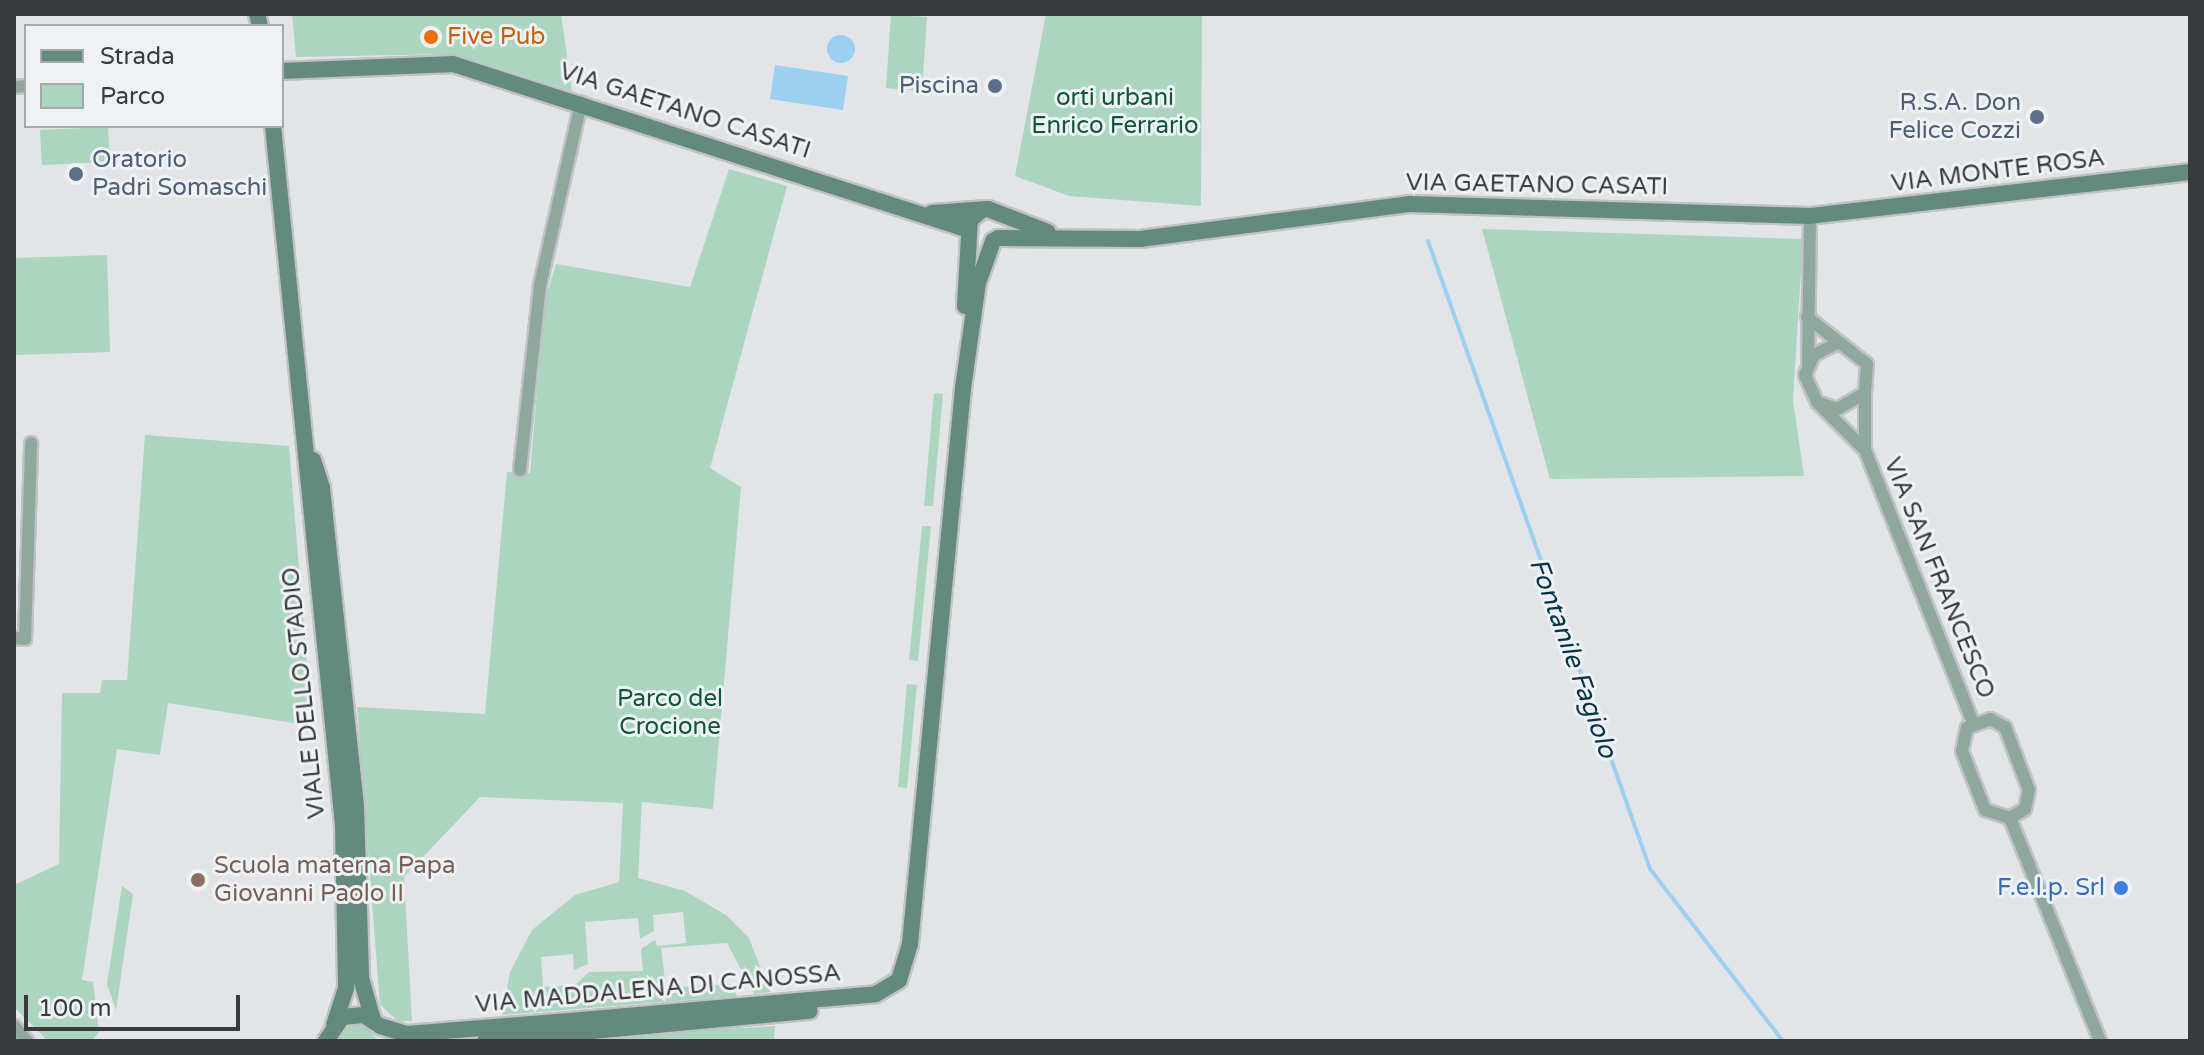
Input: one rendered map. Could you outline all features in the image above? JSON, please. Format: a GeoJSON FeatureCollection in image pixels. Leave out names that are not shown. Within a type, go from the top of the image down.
{"type":"FeatureCollection","features":[{"type":"Feature","properties":{"kind":"street","name":"VIA GAETANO CASATI"},"geometry":{"type":"LineString","coordinates":[[284,71],[453,64],[929,213],[970,232],[995,239],[1073,239],[1211,232],[1409,204],[1810,216]]}},
{"type":"Feature","properties":{"kind":"street"},"geometry":{"type":"LineString","coordinates":[[520,470],[538,299],[581,103]]}},
{"type":"Feature","properties":{"kind":"street","name":"VIALE DELLO STADIO"},"geometry":{"type":"LineString","coordinates":[[273,128],[310,451],[324,504],[356,807],[361,978],[379,1029]]}},
{"type":"Feature","properties":{"kind":"street","name":"VIA MONTE ROSA"},"geometry":{"type":"LineString","coordinates":[[1810,216],[2190,172]]}},
{"type":"Feature","properties":{"kind":"street","name":"VIA GAETANO CASATI"},"geometry":{"type":"LineString","coordinates":[[929,213],[990,212],[1073,239]]}},
{"type":"Feature","properties":{"kind":"street"},"geometry":{"type":"LineString","coordinates":[[970,232],[990,212]]}},
{"type":"Feature","properties":{"kind":"street"},"geometry":{"type":"LineString","coordinates":[[990,212],[995,239]]}},
{"type":"Feature","properties":{"kind":"street"},"geometry":{"type":"LineString","coordinates":[[1810,216],[1806,382],[1817,402],[1848,407],[1865,393]]}},
{"type":"Feature","properties":{"kind":"street","name":"VIA MADDALENA DI CANOSSA"},"geometry":{"type":"LineString","coordinates":[[963,388],[970,232]]}},
{"type":"Feature","properties":{"kind":"street","name":"VIA MADDALENA DI CANOSSA"},"geometry":{"type":"LineString","coordinates":[[379,1029],[407,1034],[490,1034],[514,1038],[596,1036],[825,1009],[895,997],[910,979],[910,944],[963,388],[978,283],[995,239]]}},
{"type":"Feature","properties":{"kind":"street","name":"VIA SAN FRANCESCO"},"geometry":{"type":"LineString","coordinates":[[1807,317],[1834,345],[1862,356],[1869,375],[1865,393],[1865,450],[1973,723]]}},
{"type":"Feature","properties":{"kind":"street"},"geometry":{"type":"LineString","coordinates":[[1808,364],[1834,345]]}},
{"type":"Feature","properties":{"kind":"street","name":"VIA SAN FRANCESCO"},"geometry":{"type":"LineString","coordinates":[[1817,402],[1865,450]]}},
{"type":"Feature","properties":{"kind":"street"},"geometry":{"type":"LineString","coordinates":[[14,638],[25,639],[31,443]]}},
{"type":"Feature","properties":{"kind":"street","name":"VIALE DELLO STADIO"},"geometry":{"type":"LineString","coordinates":[[310,451],[307,492],[347,908],[346,988],[326,1034]]}},
{"type":"Feature","properties":{"kind":"street","name":"VIA SAN FRANCESCO"},"geometry":{"type":"LineString","coordinates":[[1990,719],[2005,727],[2027,782],[2029,801],[2010,818],[1992,816],[1982,804],[1961,743],[1973,723],[1990,719]]}},
{"type":"Feature","properties":{"kind":"street"},"geometry":{"type":"LineString","coordinates":[[2010,818],[2100,1041]]}},
{"type":"Feature","properties":{"kind":"street","name":"VIA MADDALENA DI CANOSSA"},"geometry":{"type":"LineString","coordinates":[[490,1034],[555,1022],[889,991],[910,944]]}},
{"type":"Feature","properties":{"kind":"street"},"geometry":{"type":"LineString","coordinates":[[683,1024],[747,1005],[825,1009]]}},
{"type":"Feature","properties":{"kind":"street","name":"VIALE DELLO STADIO"},"geometry":{"type":"LineString","coordinates":[[326,1034],[353,1014],[379,1029]]}},
{"type":"Feature","properties":{"kind":"street"},"geometry":{"type":"LineString","coordinates":[[581,1020],[596,1036],[647,1014]]}},
{"type":"Feature","properties":{"kind":"street"},"geometry":{"type":"LineString","coordinates":[[514,1038],[555,1022]]}},
{"type":"Feature","properties":{"kind":"street"},"geometry":{"type":"LineString","coordinates":[[14,1026],[27,1041]]}},
{"type":"Feature","properties":{"kind":"green space"},"geometry":{"type":"Polygon","coordinates":[[[292,14],[561,14],[572,91],[455,54],[296,57],[292,14]]]}},
{"type":"Feature","properties":{"kind":"green space","name":"orti urbani Enrico Ferrario"},"geometry":{"type":"Polygon","coordinates":[[[1046,14],[1202,14],[1201,206],[1069,196],[1015,176],[1046,14]]]}},
{"type":"Feature","properties":{"kind":"green space"},"geometry":{"type":"Polygon","coordinates":[[[891,15],[927,17],[922,91],[886,88],[891,15]]]}},
{"type":"Feature","properties":{"kind":"green space"},"geometry":{"type":"Polygon","coordinates":[[[108,128],[110,162],[42,165],[40,130],[108,128]]]}},
{"type":"Feature","properties":{"kind":"green space","name":"Parco del Crocione"},"geometry":{"type":"Polygon","coordinates":[[[729,169],[787,186],[710,468],[741,487],[713,809],[642,802],[638,878],[685,891],[726,915],[749,938],[770,992],[754,994],[727,943],[661,948],[666,988],[732,984],[737,996],[502,1015],[510,972],[532,930],[575,895],[619,882],[623,803],[480,797],[404,877],[412,1021],[398,1021],[380,1005],[357,707],[485,714],[507,472],[530,473],[545,300],[556,264],[690,287],[729,169]],[[683,912],[653,915],[654,931],[640,939],[638,918],[585,922],[588,964],[574,970],[573,954],[541,957],[543,987],[575,985],[589,972],[643,971],[641,949],[655,940],[657,946],[686,943],[683,912]]]}},
{"type":"Feature","properties":{"kind":"green space"},"geometry":{"type":"Polygon","coordinates":[[[1482,229],[1803,239],[1793,400],[1804,476],[1550,479],[1482,229]]]}},
{"type":"Feature","properties":{"kind":"green space"},"geometry":{"type":"Polygon","coordinates":[[[107,255],[110,352],[14,355],[14,258],[107,255]]]}},
{"type":"Feature","properties":{"kind":"green space"},"geometry":{"type":"Polygon","coordinates":[[[934,393],[943,394],[933,506],[924,506],[934,393]]]}},
{"type":"Feature","properties":{"kind":"green space"},"geometry":{"type":"Polygon","coordinates":[[[145,435],[289,446],[312,726],[168,703],[160,755],[117,749],[82,980],[93,982],[99,1032],[92,1041],[48,1041],[14,1007],[14,885],[59,864],[62,693],[100,693],[102,680],[127,680],[145,435]]]}},
{"type":"Feature","properties":{"kind":"green space"},"geometry":{"type":"Polygon","coordinates":[[[922,526],[931,526],[918,661],[909,660],[922,526]]]}},
{"type":"Feature","properties":{"kind":"green space"},"geometry":{"type":"Polygon","coordinates":[[[907,684],[917,685],[907,788],[898,787],[907,684]]]}},
{"type":"Feature","properties":{"kind":"green space"},"geometry":{"type":"Polygon","coordinates":[[[122,886],[133,894],[116,1010],[107,984],[122,886]]]}},
{"type":"Feature","properties":{"kind":"green space"},"geometry":{"type":"Polygon","coordinates":[[[357,1018],[379,1041],[333,1041],[337,1028],[357,1018]]]}},
{"type":"Feature","properties":{"kind":"green space"},"geometry":{"type":"Polygon","coordinates":[[[775,1026],[774,1041],[617,1041],[621,1035],[775,1026]]]}},
{"type":"Feature","properties":{"kind":"water"},"geometry":{"type":"Polygon","coordinates":[[[841,35],[851,39],[855,49],[851,59],[841,63],[831,59],[827,49],[831,39],[841,35]]]}},
{"type":"Feature","properties":{"kind":"water"},"geometry":{"type":"Polygon","coordinates":[[[775,65],[848,76],[843,110],[770,99],[775,65]]]}},
{"type":"Feature","properties":{"kind":"waterway","name":"Fontanile Fagiolo"},"geometry":{"type":"LineString","coordinates":[[1428,241],[1650,869],[1783,1041]]}},
{"type":"Feature","properties":{"kind":"place","name":"Five Pub"},"geometry":{"type":"Point","coordinates":[431,37]}},
{"type":"Feature","properties":{"kind":"place","name":"Piscina"},"geometry":{"type":"Point","coordinates":[995,86]}},
{"type":"Feature","properties":{"kind":"place","name":"R.S.A. Don Felice Cozzi"},"geometry":{"type":"Point","coordinates":[2037,117]}},
{"type":"Feature","properties":{"kind":"place","name":"Oratorio Padri Somaschi"},"geometry":{"type":"Point","coordinates":[76,174]}},
{"type":"Feature","properties":{"kind":"place","name":"Scuola materna Papa Giovanni Paolo II"},"geometry":{"type":"Point","coordinates":[198,880]}},
{"type":"Feature","properties":{"kind":"place","name":"F.e.l.p. Srl"},"geometry":{"type":"Point","coordinates":[2121,888]}}]}
